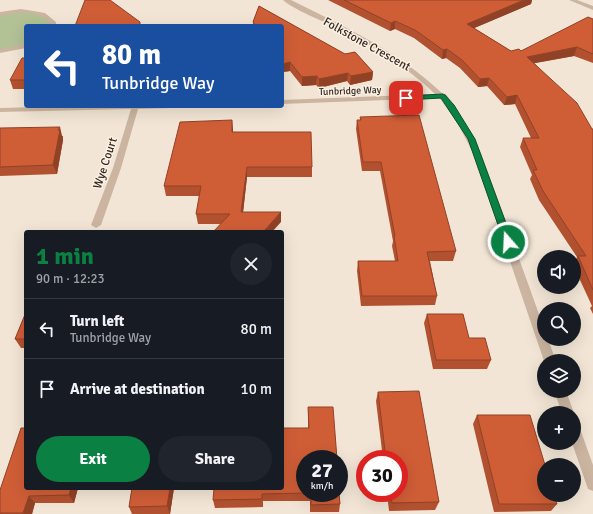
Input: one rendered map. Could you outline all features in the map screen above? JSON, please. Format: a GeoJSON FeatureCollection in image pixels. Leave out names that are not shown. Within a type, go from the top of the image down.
{"type":"FeatureCollection","features":[{"type":"Feature","properties":{"kind":"street","name":"Folkstone Crescent"},"geometry":{"type":"LineString","coordinates":[[286,0],[400,60],[415,70],[443,96],[472,139],[548,354]]}},
{"type":"Feature","properties":{"kind":"street"},"geometry":{"type":"LineString","coordinates":[[572,0],[593,8]]}},
{"type":"Feature","properties":{"kind":"street"},"geometry":{"type":"LineString","coordinates":[[0,14],[18,11],[42,14],[50,18],[54,24]]}},
{"type":"Feature","properties":{"kind":"street"},"geometry":{"type":"LineString","coordinates":[[0,51],[24,46]]}},
{"type":"Feature","properties":{"kind":"street","name":"Tunbridge Way"},"geometry":{"type":"LineString","coordinates":[[284,102],[443,96]]}},
{"type":"Feature","properties":{"kind":"street"},"geometry":{"type":"LineString","coordinates":[[0,110],[90,108]]}},
{"type":"Feature","properties":{"kind":"street","name":"Wye Court"},"geometry":{"type":"LineString","coordinates":[[96,225],[117,168],[135,108]]}},
{"type":"Feature","properties":{"kind":"street"},"geometry":{"type":"LineString","coordinates":[[581,450],[593,484]]}},
{"type":"Feature","properties":{"kind":"green space"},"geometry":{"type":"Polygon","coordinates":[[[31,12],[50,18],[52,24],[24,24],[24,46],[0,51],[0,14],[31,12]]]}},
{"type":"Feature","properties":{"kind":"building"},"geometry":{"type":"Polygon","coordinates":[[[85,0],[110,0],[140,22],[140,24],[76,24],[85,0]]]}},
{"type":"Feature","properties":{"kind":"building"},"geometry":{"type":"Polygon","coordinates":[[[344,0],[524,0],[467,24],[511,51],[519,49],[521,51],[588,17],[593,19],[593,54],[577,47],[527,57],[577,103],[593,129],[593,290],[581,263],[581,256],[586,256],[543,191],[533,170],[537,170],[523,138],[539,138],[517,95],[507,97],[489,78],[480,79],[462,60],[447,49],[443,50],[415,30],[395,21],[391,23],[344,0]]]}},
{"type":"Feature","properties":{"kind":"building"},"geometry":{"type":"Polygon","coordinates":[[[259,6],[345,54],[355,52],[373,72],[351,76],[348,73],[319,79],[317,76],[302,77],[290,62],[284,64],[284,24],[254,24],[253,22],[259,6]]]}},
{"type":"Feature","properties":{"kind":"building"},"geometry":{"type":"Polygon","coordinates":[[[22,58],[24,58],[24,80],[10,80],[22,58]]]}},
{"type":"Feature","properties":{"kind":"building"},"geometry":{"type":"Polygon","coordinates":[[[419,115],[456,251],[427,252],[437,296],[362,296],[358,261],[398,261],[395,236],[381,162],[363,162],[357,120],[361,120],[360,117],[419,115]]]}},
{"type":"Feature","properties":{"kind":"building"},"geometry":{"type":"Polygon","coordinates":[[[232,120],[232,132],[311,132],[312,167],[247,167],[241,212],[281,212],[265,230],[215,230],[230,214],[196,214],[201,186],[164,186],[180,122],[232,120]]]}},
{"type":"Feature","properties":{"kind":"building"},"geometry":{"type":"Polygon","coordinates":[[[60,127],[58,130],[60,130],[53,165],[0,167],[0,128],[60,127]]]}},
{"type":"Feature","properties":{"kind":"building"},"geometry":{"type":"Polygon","coordinates":[[[427,314],[463,314],[469,338],[485,338],[491,360],[436,360],[427,314]]]}},
{"type":"Feature","properties":{"kind":"building"},"geometry":{"type":"Polygon","coordinates":[[[24,317],[24,339],[15,339],[24,317]]]}},
{"type":"Feature","properties":{"kind":"building"},"geometry":{"type":"Polygon","coordinates":[[[419,391],[439,502],[392,503],[408,502],[408,450],[385,450],[378,392],[419,391]]]}},
{"type":"Feature","properties":{"kind":"building"},"geometry":{"type":"Polygon","coordinates":[[[308,407],[333,407],[336,450],[296,450],[296,493],[262,494],[262,499],[213,500],[214,490],[284,490],[284,428],[309,428],[308,407]]]}},
{"type":"Feature","properties":{"kind":"building"},"geometry":{"type":"Polygon","coordinates":[[[477,415],[530,415],[537,438],[537,450],[540,450],[543,458],[537,458],[537,502],[556,502],[557,504],[499,504],[477,415]]]}},
{"type":"Feature","properties":{"kind":"building"},"geometry":{"type":"Polygon","coordinates":[[[21,428],[24,428],[24,490],[70,490],[69,495],[29,496],[23,513],[0,513],[0,490],[21,428]]]}},
{"type":"Feature","properties":{"kind":"building"},"geometry":{"type":"Polygon","coordinates":[[[132,490],[170,490],[167,506],[129,507],[132,490]]]}},
{"type":"Feature","properties":{"kind":"building"},"geometry":{"type":"Polygon","coordinates":[[[311,502],[340,502],[340,504],[311,505],[311,502]]]}},
{"type":"Feature","properties":{"kind":"route"},"geometry":{"type":"LineString","coordinates":[[406,98],[443,96],[451,107],[472,139],[508,242]]}}]}
